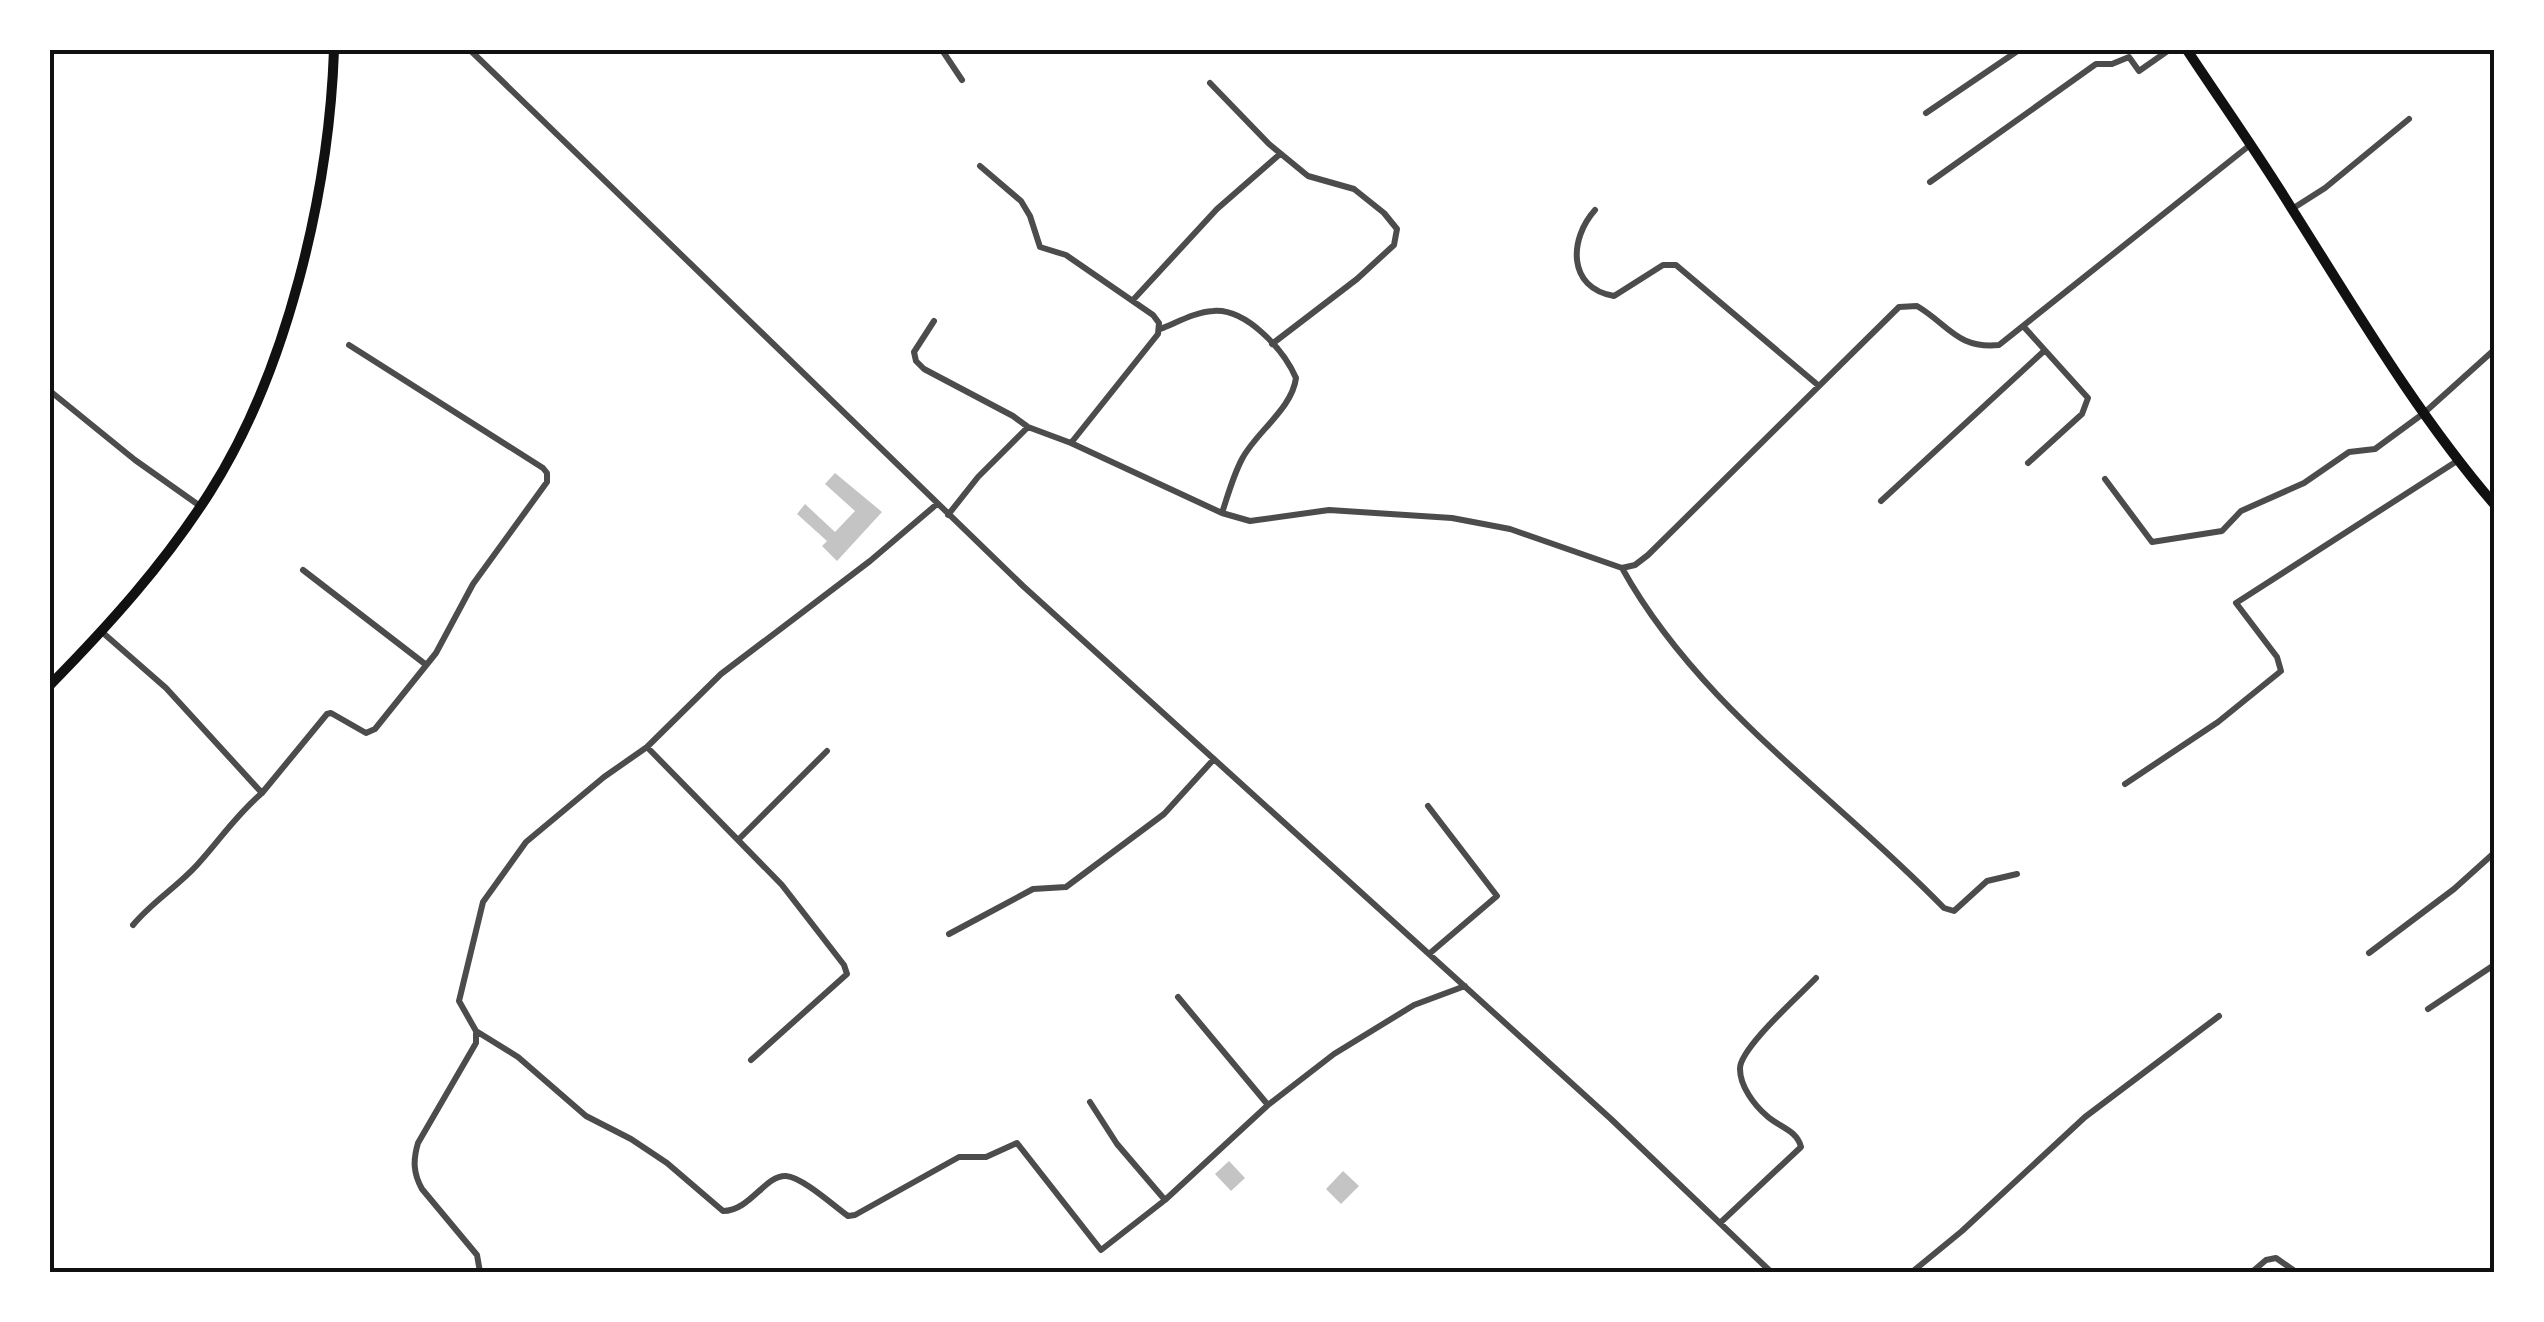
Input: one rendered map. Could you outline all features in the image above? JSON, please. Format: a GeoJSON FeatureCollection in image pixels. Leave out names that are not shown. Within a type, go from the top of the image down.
{"type":"FeatureCollection","features":[{"type":"Feature","properties":{"kind":"main road"},"geometry":{"type":"LineString","coordinates":[[50,685],[102,632],[176,542],[242,436],[268,374],[304,263],[327,150],[334,50]]}},
{"type":"Feature","properties":{"kind":"main road"},"geometry":{"type":"LineString","coordinates":[[2187,50],[2292,209],[2346,300],[2458,461],[2494,504]]}},
{"type":"Feature","properties":{"kind":"street"},"geometry":{"type":"LineString","coordinates":[[470,50],[948,515],[1465,986],[1771,1272]]}},
{"type":"Feature","properties":{"kind":"street"},"geometry":{"type":"LineString","coordinates":[[942,50],[962,80]]}},
{"type":"Feature","properties":{"kind":"street"},"geometry":{"type":"LineString","coordinates":[[1926,113],[2019,50]]}},
{"type":"Feature","properties":{"kind":"street"},"geometry":{"type":"LineString","coordinates":[[1930,182],[2096,64],[2112,64],[2129,57],[2139,71],[2169,50]]}},
{"type":"Feature","properties":{"kind":"street"},"geometry":{"type":"LineString","coordinates":[[1210,83],[1280,154],[1308,176],[1354,189],[1392,222],[1397,238],[1358,278],[1272,344]]}},
{"type":"Feature","properties":{"kind":"street"},"geometry":{"type":"LineString","coordinates":[[2292,209],[2325,188],[2408,118]]}},
{"type":"Feature","properties":{"kind":"street"},"geometry":{"type":"LineString","coordinates":[[934,322],[914,352],[916,361],[1028,427],[1222,513],[1250,521],[1329,510],[1452,518],[1510,529],[1622,568],[1635,565],[1648,555],[1888,314],[1908,304],[1934,316],[1956,336],[1979,347],[1999,345],[2250,145]]}},
{"type":"Feature","properties":{"kind":"street"},"geometry":{"type":"LineString","coordinates":[[1132,300],[1217,209],[1280,154]]}},
{"type":"Feature","properties":{"kind":"street"},"geometry":{"type":"LineString","coordinates":[[980,166],[1022,201],[1040,247],[1066,256],[1132,300],[1153,315],[1160,329]]}},
{"type":"Feature","properties":{"kind":"street"},"geometry":{"type":"LineString","coordinates":[[1595,210],[1581,226],[1575,260],[1584,278],[1602,293],[1614,296],[1664,264],[1676,265],[1820,386]]}},
{"type":"Feature","properties":{"kind":"street"},"geometry":{"type":"LineString","coordinates":[[1070,443],[1160,329],[1217,310],[1244,319],[1292,368],[1296,385],[1242,458],[1222,513]]}},
{"type":"Feature","properties":{"kind":"street"},"geometry":{"type":"LineString","coordinates":[[2024,328],[2088,398],[2082,414],[2028,462]]}},
{"type":"Feature","properties":{"kind":"street"},"geometry":{"type":"LineString","coordinates":[[133,925],[152,903],[196,866],[327,714],[370,733],[453,625],[474,584],[541,492],[548,473],[349,344]]}},
{"type":"Feature","properties":{"kind":"street"},"geometry":{"type":"LineString","coordinates":[[2104,479],[2152,542],[2222,531],[2241,511],[2304,484],[2349,452],[2375,449],[2494,350]]}},
{"type":"Feature","properties":{"kind":"street"},"geometry":{"type":"LineString","coordinates":[[1881,501],[2044,351]]}},
{"type":"Feature","properties":{"kind":"street"},"geometry":{"type":"LineString","coordinates":[[50,391],[200,507]]}},
{"type":"Feature","properties":{"kind":"street"},"geometry":{"type":"LineString","coordinates":[[948,515],[978,477],[1028,427]]}},
{"type":"Feature","properties":{"kind":"street"},"geometry":{"type":"LineString","coordinates":[[2125,784],[2218,722],[2281,671],[2277,657],[2236,602],[2458,461]]}},
{"type":"Feature","properties":{"kind":"street"},"geometry":{"type":"LineString","coordinates":[[937,504],[870,562],[721,674],[647,747],[526,842],[483,902],[460,991],[464,1012],[476,1031],[518,1057],[586,1116],[667,1163],[723,1211],[741,1208],[778,1177],[786,1176],[797,1179],[848,1216],[856,1215],[959,1157],[986,1156],[1017,1143],[1101,1250],[1165,1200],[1268,1105],[1334,1054],[1385,1020],[1465,986]]}},
{"type":"Feature","properties":{"kind":"street"},"geometry":{"type":"LineString","coordinates":[[1622,568],[1641,603],[1695,670],[1764,743],[1846,813],[1944,908],[1954,911],[1987,881],[2018,874]]}},
{"type":"Feature","properties":{"kind":"street"},"geometry":{"type":"LineString","coordinates":[[303,570],[425,664]]}},
{"type":"Feature","properties":{"kind":"street"},"geometry":{"type":"LineString","coordinates":[[102,632],[166,688],[262,794]]}},
{"type":"Feature","properties":{"kind":"street"},"geometry":{"type":"LineString","coordinates":[[647,747],[804,909],[844,965],[846,974],[751,1060]]}},
{"type":"Feature","properties":{"kind":"street"},"geometry":{"type":"LineString","coordinates":[[738,840],[827,751]]}},
{"type":"Feature","properties":{"kind":"street"},"geometry":{"type":"LineString","coordinates":[[949,934],[1033,889],[1066,887],[1164,814],[1214,760]]}},
{"type":"Feature","properties":{"kind":"street"},"geometry":{"type":"LineString","coordinates":[[1428,806],[1496,896],[1430,954]]}},
{"type":"Feature","properties":{"kind":"street"},"geometry":{"type":"LineString","coordinates":[[2369,952],[2494,854]]}},
{"type":"Feature","properties":{"kind":"street"},"geometry":{"type":"LineString","coordinates":[[2428,1008],[2494,965]]}},
{"type":"Feature","properties":{"kind":"street"},"geometry":{"type":"LineString","coordinates":[[1720,1223],[1800,1147],[1794,1134],[1754,1102],[1740,1069],[1742,1058],[1752,1046],[1816,978]]}},
{"type":"Feature","properties":{"kind":"street"},"geometry":{"type":"LineString","coordinates":[[1178,998],[1268,1105]]}},
{"type":"Feature","properties":{"kind":"street"},"geometry":{"type":"LineString","coordinates":[[1912,1272],[2085,1117],[2219,1016]]}},
{"type":"Feature","properties":{"kind":"street"},"geometry":{"type":"LineString","coordinates":[[476,1031],[476,1043],[426,1128],[414,1157],[416,1180],[476,1255],[480,1272]]}},
{"type":"Feature","properties":{"kind":"street"},"geometry":{"type":"LineString","coordinates":[[1090,1102],[1118,1144],[1165,1200]]}},
{"type":"Feature","properties":{"kind":"street"},"geometry":{"type":"LineString","coordinates":[[2252,1272],[2266,1260],[2276,1258],[2296,1272]]}},
{"type":"Feature","properties":{"kind":"building"},"geometry":{"type":"Polygon","coordinates":[[[835,473],[882,512],[837,561],[822,546],[827,541],[797,514],[805,504],[835,532],[855,511],[825,484],[835,473]]]}},
{"type":"Feature","properties":{"kind":"building"},"geometry":{"type":"Polygon","coordinates":[[[1229,1161],[1245,1178],[1231,1191],[1215,1174],[1229,1161]]]}},
{"type":"Feature","properties":{"kind":"building"},"geometry":{"type":"Polygon","coordinates":[[[1343,1171],[1359,1186],[1341,1204],[1326,1189],[1343,1171]]]}}]}
